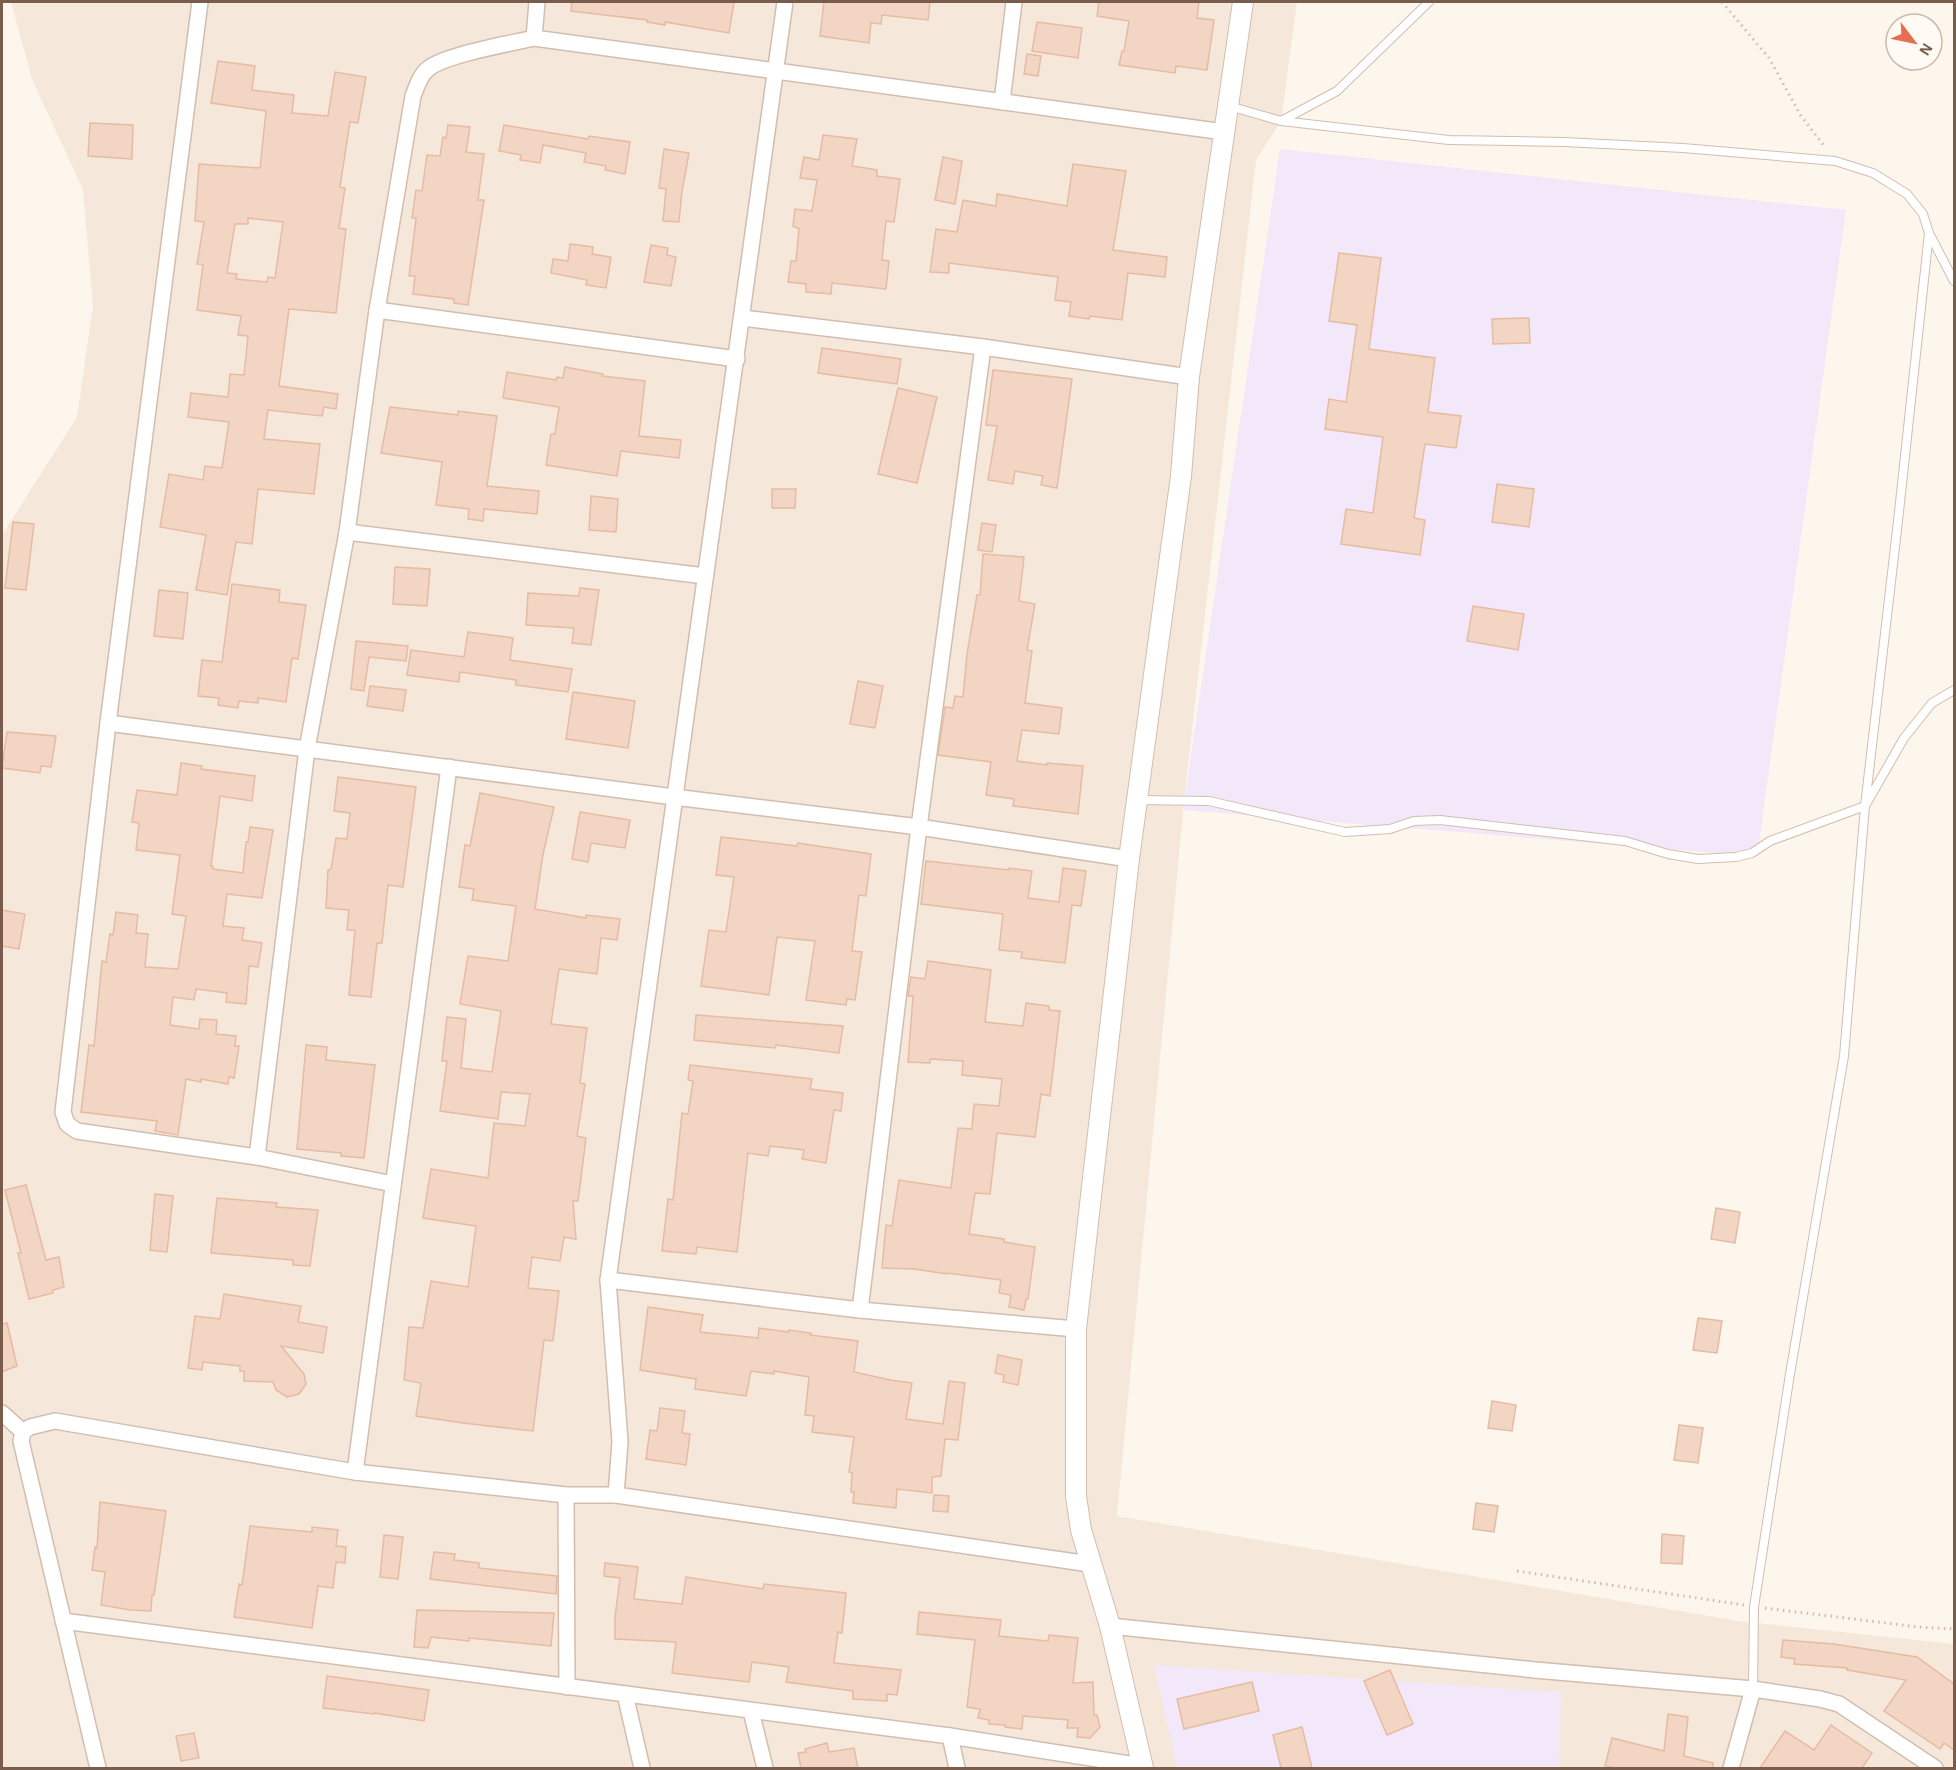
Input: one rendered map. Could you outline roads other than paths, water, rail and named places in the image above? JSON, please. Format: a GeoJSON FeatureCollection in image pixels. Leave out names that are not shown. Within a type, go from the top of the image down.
{"type":"FeatureCollection","features":[{"type":"Feature","properties":{"kind":"street"},"geometry":{"type":"LineString","coordinates":[[200,2],[108,723],[63,1112],[67,1124],[77,1131],[257,1157],[393,1184]]}},
{"type":"Feature","properties":{"kind":"street"},"geometry":{"type":"LineString","coordinates":[[534,38],[537,2]]}},
{"type":"Feature","properties":{"kind":"street"},"geometry":{"type":"LineString","coordinates":[[615,1496],[620,1442],[608,1280],[785,2]]}},
{"type":"Feature","properties":{"kind":"street"},"geometry":{"type":"LineString","coordinates":[[1002,102],[1014,2]]}},
{"type":"Feature","properties":{"kind":"street"},"geometry":{"type":"LineString","coordinates":[[63,1621],[950,1736],[1142,1767],[1110,1626],[1081,1530],[1076,1496],[1076,1329],[1137,800],[1181,477],[1189,377],[1243,2]]}},
{"type":"Feature","properties":{"kind":"street"},"geometry":{"type":"LineString","coordinates":[[257,1157],[307,749],[347,532],[378,310],[413,96],[420,78],[428,69],[440,62],[534,38],[1224,132]]}},
{"type":"Feature","properties":{"kind":"street"},"geometry":{"type":"LineString","coordinates":[[378,310],[737,359]]}},
{"type":"Feature","properties":{"kind":"street"},"geometry":{"type":"LineString","coordinates":[[742,318],[983,347],[1189,377]]}},
{"type":"Feature","properties":{"kind":"street"},"geometry":{"type":"LineString","coordinates":[[860,1310],[919,827],[983,347]]}},
{"type":"Feature","properties":{"kind":"street"},"geometry":{"type":"LineString","coordinates":[[347,532],[705,576]]}},
{"type":"Feature","properties":{"kind":"street"},"geometry":{"type":"LineString","coordinates":[[108,723],[919,827],[1130,860]]}},
{"type":"Feature","properties":{"kind":"street"},"geometry":{"type":"LineString","coordinates":[[355,1472],[449,767]]}},
{"type":"Feature","properties":{"kind":"street"},"geometry":{"type":"LineString","coordinates":[[608,1280],[860,1310],[1076,1329]]}},
{"type":"Feature","properties":{"kind":"street"},"geometry":{"type":"LineString","coordinates":[[2,1413],[22,1432]]}},
{"type":"Feature","properties":{"kind":"street"},"geometry":{"type":"LineString","coordinates":[[22,1432],[30,1427],[55,1421],[355,1472],[566,1495],[615,1496],[1090,1564]]}},
{"type":"Feature","properties":{"kind":"street"},"geometry":{"type":"LineString","coordinates":[[22,1432],[21,1441],[98,1768]]}},
{"type":"Feature","properties":{"kind":"street"},"geometry":{"type":"LineString","coordinates":[[566,1495],[567,1687]]}},
{"type":"Feature","properties":{"kind":"street"},"geometry":{"type":"LineString","coordinates":[[1110,1626],[1535,1670],[1753,1689],[1820,1699],[1839,1704],[1935,1768]]}},
{"type":"Feature","properties":{"kind":"street"},"geometry":{"type":"LineString","coordinates":[[1731,1768],[1753,1689]]}},
{"type":"Feature","properties":{"kind":"street"},"geometry":{"type":"LineString","coordinates":[[625,1694],[642,1768]]}},
{"type":"Feature","properties":{"kind":"street"},"geometry":{"type":"LineString","coordinates":[[751,1711],[765,1768]]}},
{"type":"Feature","properties":{"kind":"street"},"geometry":{"type":"LineString","coordinates":[[950,1736],[957,1768]]}},
{"type":"Feature","properties":{"kind":"lane"},"geometry":{"type":"LineString","coordinates":[[1281,121],[1337,92],[1429,2]]}},
{"type":"Feature","properties":{"kind":"lane"},"geometry":{"type":"LineString","coordinates":[[1228,106],[1281,121],[1449,140],[1576,142],[1683,148],[1835,161],[1873,173],[1906,194],[1923,214],[1929,233],[1954,281]]}},
{"type":"Feature","properties":{"kind":"lane"},"geometry":{"type":"LineString","coordinates":[[1753,1689],[1755,1607],[1792,1363],[1844,1056],[1865,806],[1929,233]]}},
{"type":"Feature","properties":{"kind":"lane"},"geometry":{"type":"LineString","coordinates":[[1137,800],[1209,801],[1345,832],[1390,829],[1414,821],[1440,819],[1624,841],[1668,854],[1698,859],[1736,857],[1752,853],[1770,841],[1865,806],[1904,738],[1932,703],[1954,690]]}}]}
